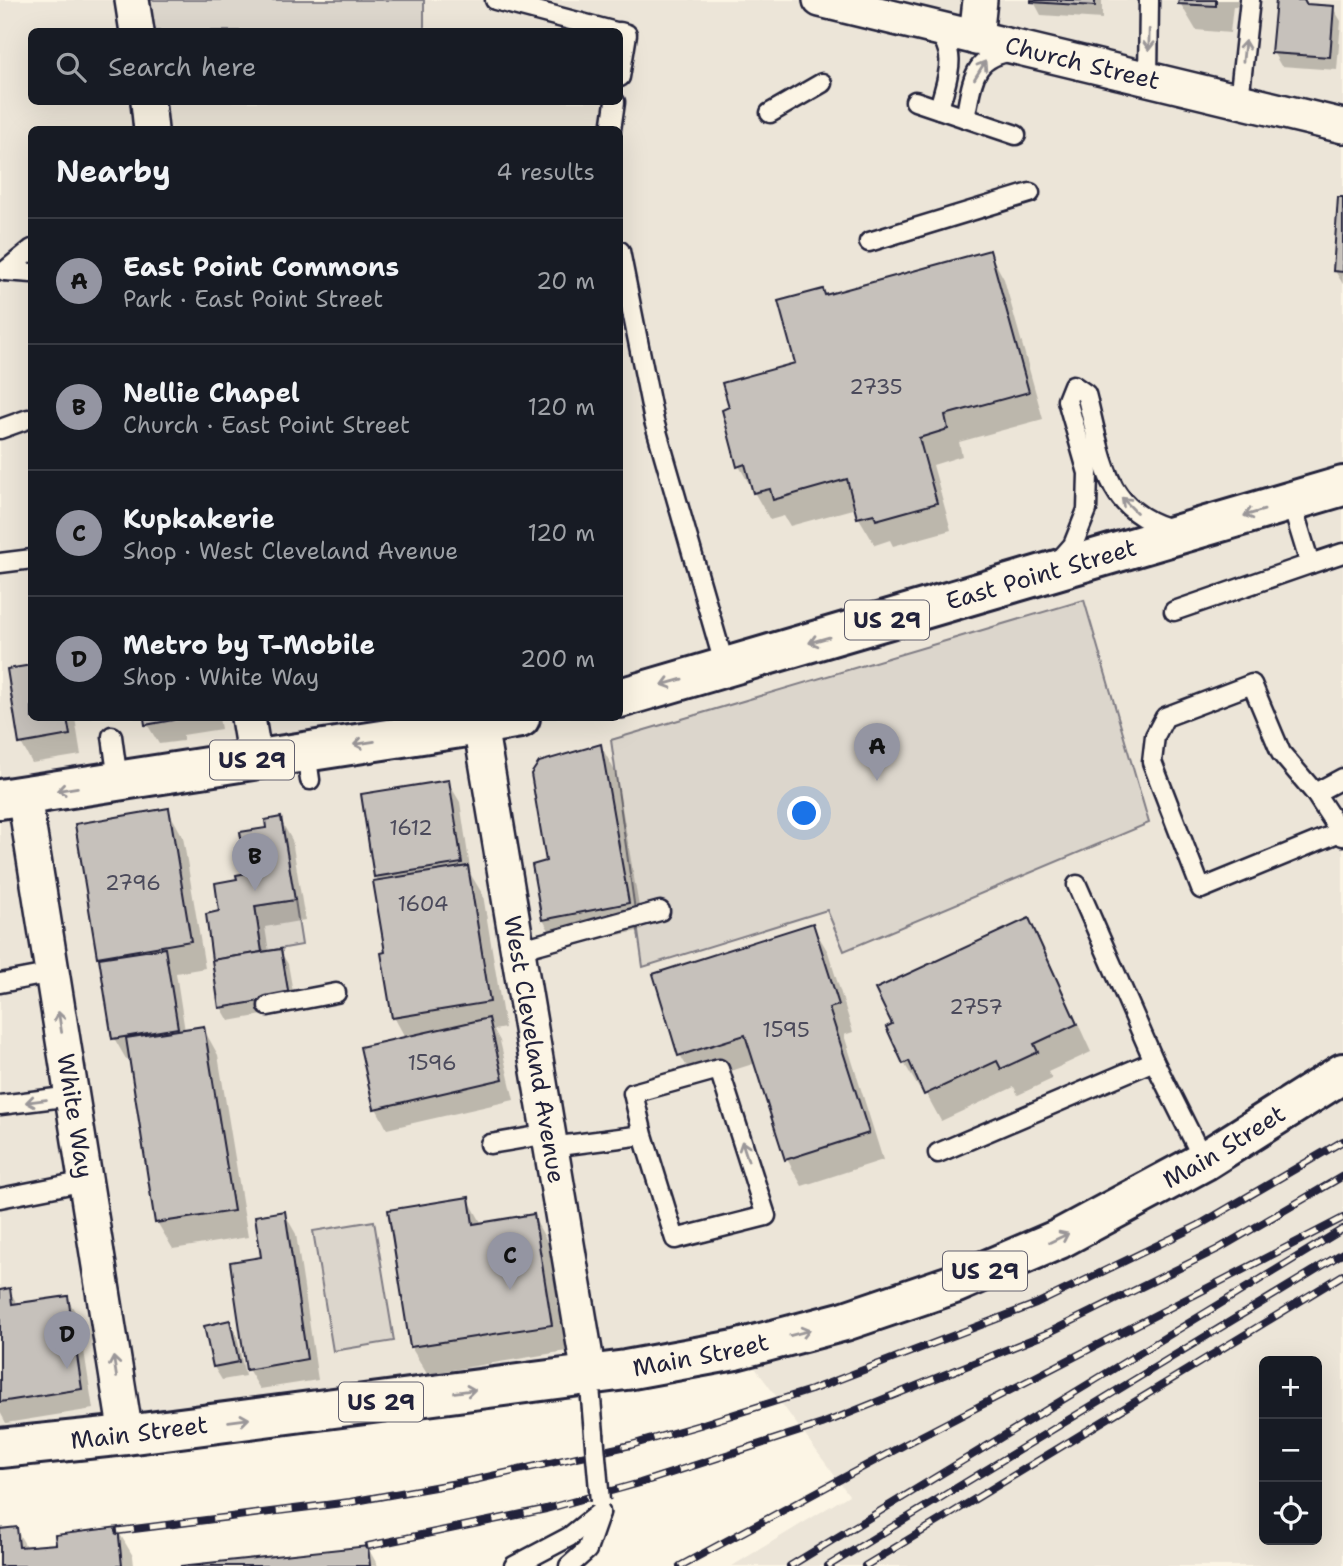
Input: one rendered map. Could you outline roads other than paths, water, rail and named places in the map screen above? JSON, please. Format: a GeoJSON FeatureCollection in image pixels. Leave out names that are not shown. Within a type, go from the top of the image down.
{"type":"FeatureCollection","features":[{"type":"Feature","properties":{"kind":"main road","name":"East Point Street"},"geometry":{"type":"LineString","coordinates":[[623,697],[1343,486]]}},
{"type":"Feature","properties":{"kind":"main road","name":"US 29"},"geometry":{"type":"LineString","coordinates":[[12,797],[256,760],[308,766],[503,721]]}},
{"type":"Feature","properties":{"kind":"main road","name":"Main Street"},"geometry":{"type":"LineString","coordinates":[[0,1448],[126,1435],[626,1370],[735,1350],[845,1321],[954,1284],[1059,1239],[1204,1161],[1343,1073]]}},
{"type":"Feature","properties":{"kind":"street"},"geometry":{"type":"LineString","coordinates":[[132,0],[136,28]]}},
{"type":"Feature","properties":{"kind":"street","name":"Church Street"},"geometry":{"type":"LineString","coordinates":[[820,0],[1343,126]]}},
{"type":"Feature","properties":{"kind":"street"},"geometry":{"type":"LineString","coordinates":[[976,38],[980,0]]}},
{"type":"Feature","properties":{"kind":"street"},"geometry":{"type":"LineString","coordinates":[[148,105],[151,126]]}},
{"type":"Feature","properties":{"kind":"street"},"geometry":{"type":"LineString","coordinates":[[249,721],[256,760]]}},
{"type":"Feature","properties":{"kind":"street","name":"West Cleveland Avenue"},"geometry":{"type":"LineString","coordinates":[[480,725],[589,1375]]}},
{"type":"Feature","properties":{"kind":"street","name":"White Way"},"geometry":{"type":"LineString","coordinates":[[12,797],[53,973],[126,1435]]}},
{"type":"Feature","properties":{"kind":"lane"},"geometry":{"type":"LineString","coordinates":[[495,0],[603,28]]}},
{"type":"Feature","properties":{"kind":"lane"},"geometry":{"type":"LineString","coordinates":[[1148,79],[1149,0]]}},
{"type":"Feature","properties":{"kind":"lane"},"geometry":{"type":"LineString","coordinates":[[1239,101],[1250,0]]}},
{"type":"Feature","properties":{"kind":"lane"},"geometry":{"type":"LineString","coordinates":[[933,28],[942,37],[950,53],[951,64],[939,109]]}},
{"type":"Feature","properties":{"kind":"lane"},"geometry":{"type":"LineString","coordinates":[[623,33],[627,34],[623,59]]}},
{"type":"Feature","properties":{"kind":"lane"},"geometry":{"type":"LineString","coordinates":[[965,118],[976,71],[987,59],[1002,52],[1023,49]]}},
{"type":"Feature","properties":{"kind":"lane"},"geometry":{"type":"LineString","coordinates":[[770,113],[822,83]]}},
{"type":"Feature","properties":{"kind":"lane"},"geometry":{"type":"LineString","coordinates":[[915,101],[1016,135]]}},
{"type":"Feature","properties":{"kind":"lane"},"geometry":{"type":"LineString","coordinates":[[612,126],[615,105]]}},
{"type":"Feature","properties":{"kind":"lane"},"geometry":{"type":"LineString","coordinates":[[869,242],[1030,193]]}},
{"type":"Feature","properties":{"kind":"lane"},"geometry":{"type":"LineString","coordinates":[[2,272],[28,252]]}},
{"type":"Feature","properties":{"kind":"lane"},"geometry":{"type":"LineString","coordinates":[[2,272],[28,265]]}},
{"type":"Feature","properties":{"kind":"lane"},"geometry":{"type":"LineString","coordinates":[[623,266],[653,421],[725,667]]}},
{"type":"Feature","properties":{"kind":"lane"},"geometry":{"type":"LineString","coordinates":[[2,272],[28,274]]}},
{"type":"Feature","properties":{"kind":"lane"},"geometry":{"type":"LineString","coordinates":[[1049,573],[1073,545],[1087,510],[1088,473],[1068,400],[1073,385],[1086,394],[1106,469],[1118,494],[1138,514],[1163,527],[1190,531]]}},
{"type":"Feature","properties":{"kind":"lane"},"geometry":{"type":"LineString","coordinates":[[0,429],[28,419]]}},
{"type":"Feature","properties":{"kind":"lane"},"geometry":{"type":"LineString","coordinates":[[1291,502],[1310,564]]}},
{"type":"Feature","properties":{"kind":"lane"},"geometry":{"type":"LineString","coordinates":[[1174,611],[1343,553]]}},
{"type":"Feature","properties":{"kind":"lane"},"geometry":{"type":"LineString","coordinates":[[0,563],[28,559]]}},
{"type":"Feature","properties":{"kind":"lane"},"geometry":{"type":"LineString","coordinates":[[1252,684],[1281,753],[1315,793],[1342,834],[1201,888],[1152,762],[1155,736],[1165,716],[1252,684]]}},
{"type":"Feature","properties":{"kind":"lane"},"geometry":{"type":"LineString","coordinates":[[112,736],[118,781]]}},
{"type":"Feature","properties":{"kind":"lane"},"geometry":{"type":"LineString","coordinates":[[1315,793],[1343,779]]}},
{"type":"Feature","properties":{"kind":"lane"},"geometry":{"type":"LineString","coordinates":[[1077,885],[1154,1061],[1204,1161]]}},
{"type":"Feature","properties":{"kind":"lane"},"geometry":{"type":"LineString","coordinates":[[518,950],[660,911]]}},
{"type":"Feature","properties":{"kind":"lane"},"geometry":{"type":"LineString","coordinates":[[0,983],[53,973]]}},
{"type":"Feature","properties":{"kind":"lane"},"geometry":{"type":"LineString","coordinates":[[268,1006],[336,993]]}},
{"type":"Feature","properties":{"kind":"lane"},"geometry":{"type":"LineString","coordinates":[[938,1153],[1154,1061]]}},
{"type":"Feature","properties":{"kind":"lane"},"geometry":{"type":"LineString","coordinates":[[719,1069],[766,1216],[675,1239],[643,1135],[633,1093],[719,1069]]}},
{"type":"Feature","properties":{"kind":"lane"},"geometry":{"type":"LineString","coordinates":[[0,1105],[72,1096]]}},
{"type":"Feature","properties":{"kind":"lane"},"geometry":{"type":"LineString","coordinates":[[489,1144],[643,1135]]}},
{"type":"Feature","properties":{"kind":"lane"},"geometry":{"type":"LineString","coordinates":[[0,1198],[86,1181]]}},
{"type":"Feature","properties":{"kind":"lane"},"geometry":{"type":"LineString","coordinates":[[569,1566],[587,1550],[600,1507],[589,1375]]}},
{"type":"Feature","properties":{"kind":"lane"},"geometry":{"type":"LineString","coordinates":[[513,1566],[569,1537],[600,1507]]}},
{"type":"Feature","properties":{"kind":"railway"},"geometry":{"type":"LineString","coordinates":[[118,1531],[350,1502],[474,1480],[631,1445],[811,1390],[1036,1304],[1199,1225],[1343,1141]]}},
{"type":"Feature","properties":{"kind":"railway"},"geometry":{"type":"LineString","coordinates":[[368,1546],[546,1509],[640,1483],[822,1424],[1048,1333],[1218,1249],[1343,1176]]}},
{"type":"Feature","properties":{"kind":"railway"},"geometry":{"type":"LineString","coordinates":[[680,1566],[904,1445],[1343,1218]]}},
{"type":"Feature","properties":{"kind":"railway"},"geometry":{"type":"LineString","coordinates":[[790,1566],[1343,1229]]}},
{"type":"Feature","properties":{"kind":"railway"},"geometry":{"type":"LineString","coordinates":[[828,1566],[1343,1253]]}},
{"type":"Feature","properties":{"kind":"railway"},"geometry":{"type":"LineString","coordinates":[[865,1566],[1343,1275]]}},
{"type":"Feature","properties":{"kind":"place","name":"East Point Commons"},"geometry":{"type":"Point","coordinates":[877,781]}},
{"type":"Feature","properties":{"kind":"place","name":"Nellie Chapel"},"geometry":{"type":"Point","coordinates":[255,891]}},
{"type":"Feature","properties":{"kind":"place","name":"Kupkakerie"},"geometry":{"type":"Point","coordinates":[510,1290]}},
{"type":"Feature","properties":{"kind":"place","name":"Metro by T-Mobile"},"geometry":{"type":"Point","coordinates":[67,1369]}}]}
